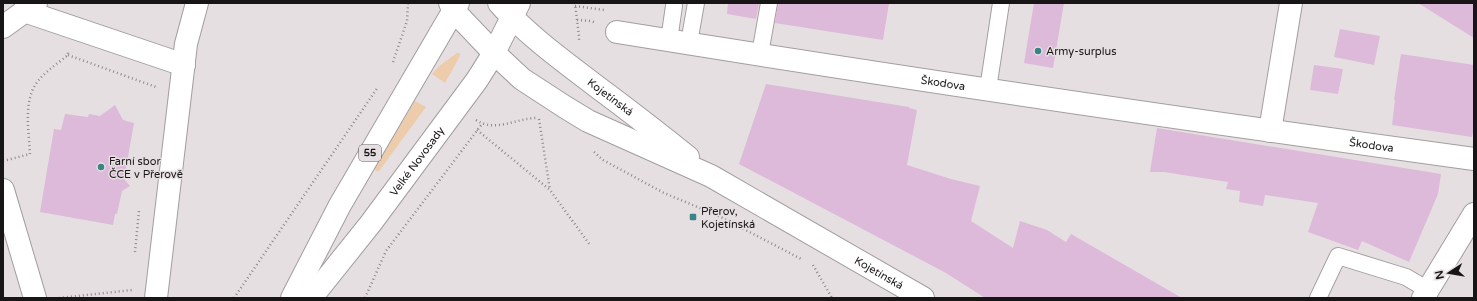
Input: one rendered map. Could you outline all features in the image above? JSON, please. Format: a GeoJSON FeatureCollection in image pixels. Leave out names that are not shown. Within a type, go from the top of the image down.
{"type":"FeatureCollection","features":[{"type":"Feature","properties":{"kind":"street"},"geometry":{"type":"LineString","coordinates":[[156,298],[185,54],[197,3]]}},
{"type":"Feature","properties":{"kind":"street"},"geometry":{"type":"LineString","coordinates":[[1270,131],[1291,3]]}},
{"type":"Feature","properties":{"kind":"street","name":"Kojetínská"},"geometry":{"type":"LineString","coordinates":[[454,6],[494,52],[522,79],[588,121],[711,176],[923,298]]}},
{"type":"Feature","properties":{"kind":"street","name":"55"},"geometry":{"type":"LineString","coordinates":[[292,298],[340,205],[454,6]]}},
{"type":"Feature","properties":{"kind":"street"},"geometry":{"type":"LineString","coordinates":[[3,27],[30,7],[69,26],[185,54]]}},
{"type":"Feature","properties":{"kind":"street","name":"Kojetínská"},"geometry":{"type":"LineString","coordinates":[[510,8],[549,50],[652,127],[711,176]]}},
{"type":"Feature","properties":{"kind":"street","name":"Velké Novosady"},"geometry":{"type":"LineString","coordinates":[[311,298],[371,223],[478,80],[494,52],[510,8]]}},
{"type":"Feature","properties":{"kind":"street","name":"Škodova"},"geometry":{"type":"LineString","coordinates":[[617,32],[1270,131],[1474,159]]}},
{"type":"Feature","properties":{"kind":"street"},"geometry":{"type":"LineString","coordinates":[[3,190],[35,298]]}},
{"type":"Feature","properties":{"kind":"street"},"geometry":{"type":"LineString","coordinates":[[1426,294],[1474,214]]}},
{"type":"Feature","properties":{"kind":"lane"},"geometry":{"type":"LineString","coordinates":[[679,42],[696,3]]}},
{"type":"Feature","properties":{"kind":"lane"},"geometry":{"type":"LineString","coordinates":[[760,54],[769,3]]}},
{"type":"Feature","properties":{"kind":"lane"},"geometry":{"type":"LineString","coordinates":[[988,89],[1001,3]]}},
{"type":"Feature","properties":{"kind":"lane"},"geometry":{"type":"LineString","coordinates":[[674,6],[679,42]]}},
{"type":"Feature","properties":{"kind":"lane"},"geometry":{"type":"LineString","coordinates":[[1318,298],[1338,256],[1406,277],[1426,294]]}},
{"type":"Feature","properties":{"kind":"path"},"geometry":{"type":"LineString","coordinates":[[391,68],[407,21],[408,3]]}},
{"type":"Feature","properties":{"kind":"path"},"geometry":{"type":"LineString","coordinates":[[3,161],[30,154],[28,105],[34,86],[47,72],[68,55],[69,26]]}},
{"type":"Feature","properties":{"kind":"path"},"geometry":{"type":"LineString","coordinates":[[68,55],[159,88]]}},
{"type":"Feature","properties":{"kind":"path"},"geometry":{"type":"LineString","coordinates":[[234,298],[382,81]]}},
{"type":"Feature","properties":{"kind":"path"},"geometry":{"type":"LineString","coordinates":[[538,118],[550,190]]}},
{"type":"Feature","properties":{"kind":"path"},"geometry":{"type":"LineString","coordinates":[[365,298],[386,251],[482,124]]}},
{"type":"Feature","properties":{"kind":"path"},"geometry":{"type":"LineString","coordinates":[[477,130],[550,190],[590,245]]}},
{"type":"Feature","properties":{"kind":"path"},"geometry":{"type":"LineString","coordinates":[[592,150],[603,160],[664,193],[719,216],[806,261]]}},
{"type":"Feature","properties":{"kind":"path"},"geometry":{"type":"LineString","coordinates":[[819,268],[813,265],[832,298]]}},
{"type":"Feature","properties":{"kind":"path"},"geometry":{"type":"LineString","coordinates":[[57,298],[132,290]]}},
{"type":"Feature","properties":{"kind":"shaded area"},"geometry":{"type":"Polygon","coordinates":[[[457,53],[460,53],[460,56],[445,83],[432,74],[439,66],[457,53]]]}},
{"type":"Feature","properties":{"kind":"shaded area"},"geometry":{"type":"Polygon","coordinates":[[[415,101],[426,107],[379,171],[376,171],[375,168],[415,101]]]}},
{"type":"Feature","properties":{"kind":"building"},"geometry":{"type":"Polygon","coordinates":[[[728,3],[759,3],[756,19],[727,14],[728,3]]]}},
{"type":"Feature","properties":{"kind":"building"},"geometry":{"type":"Polygon","coordinates":[[[778,3],[889,3],[883,40],[775,23],[778,3]]]}},
{"type":"Feature","properties":{"kind":"building"},"geometry":{"type":"Polygon","coordinates":[[[1034,3],[1064,3],[1053,68],[1024,63],[1034,3]]]}},
{"type":"Feature","properties":{"kind":"building"},"geometry":{"type":"Polygon","coordinates":[[[1418,3],[1474,3],[1474,38],[1418,3]]]}},
{"type":"Feature","properties":{"kind":"building"},"geometry":{"type":"Polygon","coordinates":[[[1340,29],[1380,36],[1374,65],[1334,57],[1340,29]]]}},
{"type":"Feature","properties":{"kind":"building"},"geometry":{"type":"Polygon","coordinates":[[[1401,54],[1474,65],[1474,127],[1472,137],[1392,125],[1401,54]]]}},
{"type":"Feature","properties":{"kind":"building"},"geometry":{"type":"Polygon","coordinates":[[[1314,65],[1343,69],[1338,94],[1310,90],[1314,65]]]}},
{"type":"Feature","properties":{"kind":"building"},"geometry":{"type":"Polygon","coordinates":[[[766,84],[909,107],[917,110],[907,165],[951,179],[980,186],[971,221],[1013,248],[1020,221],[1047,230],[1066,242],[1071,234],[1182,298],[985,298],[946,273],[739,164],[766,84]]]}},
{"type":"Feature","properties":{"kind":"building","name":"Farní sbor ČCE v Přerově"},"geometry":{"type":"Polygon","coordinates":[[[115,105],[123,120],[134,123],[124,179],[130,186],[122,191],[113,225],[40,212],[54,129],[61,130],[65,114],[88,117],[89,114],[100,116],[115,105]]]}},
{"type":"Feature","properties":{"kind":"building"},"geometry":{"type":"Polygon","coordinates":[[[1157,128],[1441,174],[1438,194],[1409,262],[1362,241],[1358,250],[1308,232],[1318,203],[1265,195],[1263,206],[1239,202],[1240,191],[1226,189],[1228,182],[1164,172],[1150,172],[1157,128]]]}},
{"type":"Feature","properties":{"kind":"place","name":"Army-surplus"},"geometry":{"type":"Point","coordinates":[1038,51]}},
{"type":"Feature","properties":{"kind":"place","name":"Farní sbor ČCE v Přerově"},"geometry":{"type":"Point","coordinates":[101,167]}},
{"type":"Feature","properties":{"kind":"place","name":"Přerov, Kojetínská"},"geometry":{"type":"Point","coordinates":[693,217]}}]}
